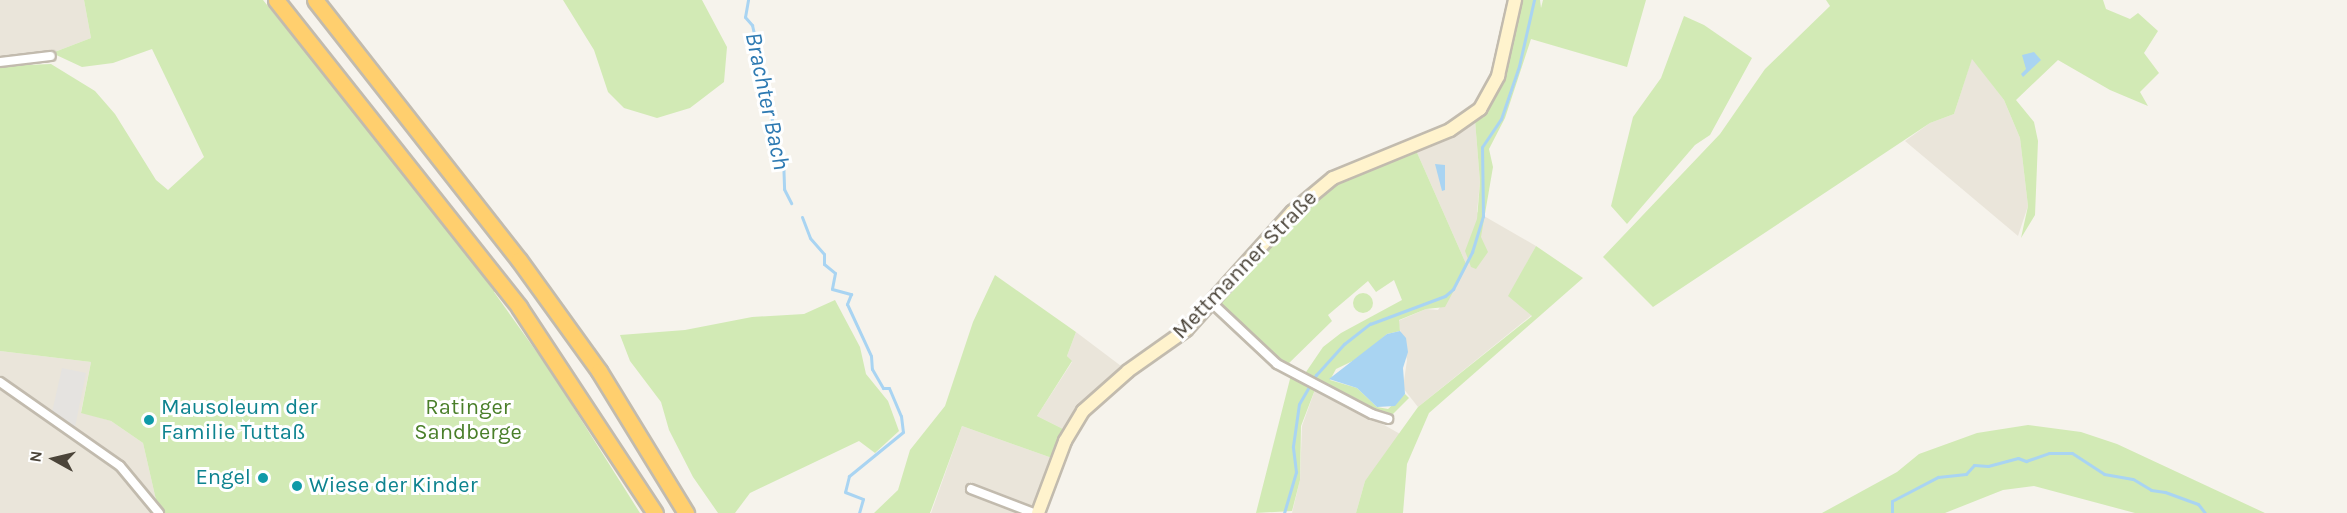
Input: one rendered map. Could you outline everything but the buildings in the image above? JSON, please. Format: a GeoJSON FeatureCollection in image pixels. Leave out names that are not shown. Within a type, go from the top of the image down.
{"type":"FeatureCollection","features":[{"type":"Feature","properties":{"kind":"highway"},"geometry":{"type":"LineString","coordinates":[[276,0],[519,307],[653,510]]}},
{"type":"Feature","properties":{"kind":"highway"},"geometry":{"type":"LineString","coordinates":[[315,0],[519,260],[599,371],[686,513]]}},
{"type":"Feature","properties":{"kind":"main road","name":"Mettmanner Straße"},"geometry":{"type":"LineString","coordinates":[[1036,513],[1065,441],[1083,411],[1128,371],[1186,330],[1278,226],[1320,187],[1348,171],[1450,130],[1480,109],[1498,76],[1515,0]]}},
{"type":"Feature","properties":{"kind":"street"},"geometry":{"type":"LineString","coordinates":[[0,62],[51,56]]}},
{"type":"Feature","properties":{"kind":"street"},"geometry":{"type":"LineString","coordinates":[[1212,303],[1263,353],[1306,381],[1388,419]]}},
{"type":"Feature","properties":{"kind":"street"},"geometry":{"type":"LineString","coordinates":[[0,382],[120,466],[159,513]]}},
{"type":"Feature","properties":{"kind":"street"},"geometry":{"type":"LineString","coordinates":[[971,489],[1036,513]]}},
{"type":"Feature","properties":{"kind":"shaded area"},"geometry":{"type":"Polygon","coordinates":[[[0,0],[84,0],[91,38],[52,53],[0,58],[0,0]]]}},
{"type":"Feature","properties":{"kind":"shaded area"},"geometry":{"type":"Polygon","coordinates":[[[1972,58],[2004,100],[2020,138],[2028,206],[2018,236],[1905,141],[1930,123],[1954,114],[1972,58]]]}},
{"type":"Feature","properties":{"kind":"shaded area"},"geometry":{"type":"Polygon","coordinates":[[[1475,120],[1480,182],[1477,212],[1536,246],[1509,296],[1532,315],[1418,407],[1403,388],[1407,360],[1398,321],[1426,309],[1438,310],[1467,266],[1415,148],[1475,120]]]}},
{"type":"Feature","properties":{"kind":"shaded area"},"geometry":{"type":"Polygon","coordinates":[[[1076,332],[1125,369],[1065,430],[1037,416],[1072,362],[1067,356],[1076,332]]]}},
{"type":"Feature","properties":{"kind":"shaded area"},"geometry":{"type":"Polygon","coordinates":[[[0,351],[91,362],[81,412],[111,421],[143,443],[159,513],[0,513],[0,351]]]}},
{"type":"Feature","properties":{"kind":"shaded area"},"geometry":{"type":"Polygon","coordinates":[[[62,368],[86,373],[75,427],[52,412],[62,368]]]}},
{"type":"Feature","properties":{"kind":"shaded area"},"geometry":{"type":"Polygon","coordinates":[[[1316,387],[1402,435],[1365,481],[1356,513],[1292,513],[1300,480],[1302,426],[1316,387]]]}},
{"type":"Feature","properties":{"kind":"shaded area"},"geometry":{"type":"Polygon","coordinates":[[[962,426],[1052,458],[1036,513],[931,513],[962,426]]]}},
{"type":"Feature","properties":{"kind":"green space","name":"Ratinger Sandberge"},"geometry":{"type":"Polygon","coordinates":[[[84,0],[263,0],[455,237],[493,290],[498,289],[494,292],[551,372],[640,513],[159,513],[143,443],[111,421],[81,413],[91,362],[0,351],[0,66],[51,64],[95,91],[115,114],[156,180],[168,190],[204,157],[152,49],[113,63],[82,67],[52,53],[91,38],[84,0]]]}},
{"type":"Feature","properties":{"kind":"green space"},"geometry":{"type":"Polygon","coordinates":[[[563,0],[702,0],[727,47],[724,82],[690,108],[657,118],[624,108],[608,92],[594,50],[563,0]]]}},
{"type":"Feature","properties":{"kind":"green space"},"geometry":{"type":"Polygon","coordinates":[[[1518,0],[1540,0],[1541,8],[1543,0],[1646,0],[1627,67],[1531,39],[1505,118],[1489,149],[1493,167],[1481,237],[1488,252],[1476,269],[1471,267],[1465,251],[1477,219],[1480,182],[1475,120],[1487,106],[1518,0]]]}},
{"type":"Feature","properties":{"kind":"green space"},"geometry":{"type":"Polygon","coordinates":[[[1826,0],[2103,0],[2106,9],[2130,19],[2138,13],[2158,31],[2144,53],[2159,73],[2140,92],[2148,106],[2110,90],[2058,60],[2016,100],[2034,122],[2038,141],[2035,215],[2021,238],[2028,206],[2020,138],[2004,100],[1972,59],[1954,114],[1930,123],[1653,307],[1603,257],[1720,134],[1765,69],[1830,6],[1826,0]]]}},
{"type":"Feature","properties":{"kind":"green space"},"geometry":{"type":"Polygon","coordinates":[[[1684,16],[1704,25],[1752,58],[1710,135],[1695,145],[1627,224],[1611,206],[1633,117],[1661,78],[1684,16]]]}},
{"type":"Feature","properties":{"kind":"green space"},"geometry":{"type":"Polygon","coordinates":[[[1415,148],[1467,266],[1445,307],[1426,309],[1399,320],[1400,331],[1387,334],[1359,358],[1336,369],[1330,380],[1357,388],[1377,407],[1388,409],[1405,394],[1409,398],[1393,414],[1384,416],[1307,378],[1306,372],[1323,347],[1341,333],[1402,300],[1394,280],[1376,292],[1368,281],[1328,315],[1332,321],[1284,368],[1225,314],[1217,301],[1250,261],[1329,184],[1415,148]]]}},
{"type":"Feature","properties":{"kind":"green space"},"geometry":{"type":"Polygon","coordinates":[[[1536,246],[1583,278],[1429,413],[1407,464],[1403,513],[1356,513],[1365,481],[1418,407],[1532,316],[1508,296],[1536,246]]]}},
{"type":"Feature","properties":{"kind":"green space"},"geometry":{"type":"Polygon","coordinates":[[[995,275],[1076,332],[1067,356],[1072,361],[1037,416],[1065,430],[1052,458],[962,426],[930,513],[874,513],[898,490],[910,450],[945,406],[973,322],[995,275]]]}},
{"type":"Feature","properties":{"kind":"green space"},"geometry":{"type":"Polygon","coordinates":[[[1363,293],[1370,296],[1373,303],[1370,310],[1363,313],[1356,310],[1353,303],[1356,296],[1363,293]]]}},
{"type":"Feature","properties":{"kind":"green space"},"geometry":{"type":"Polygon","coordinates":[[[835,300],[860,347],[866,374],[888,401],[899,431],[875,453],[859,441],[750,493],[735,513],[718,513],[693,477],[669,430],[661,402],[630,361],[620,335],[685,330],[752,317],[804,314],[835,300]]]}},
{"type":"Feature","properties":{"kind":"green space"},"geometry":{"type":"Polygon","coordinates":[[[1291,375],[1316,387],[1301,426],[1300,480],[1292,511],[1256,513],[1291,375]]]}},
{"type":"Feature","properties":{"kind":"green space"},"geometry":{"type":"Polygon","coordinates":[[[2028,425],[2081,432],[2117,444],[2265,513],[2135,513],[2034,486],[2003,490],[1945,513],[1822,513],[1897,472],[1919,454],[1977,433],[2028,425]]]}},
{"type":"Feature","properties":{"kind":"water"},"geometry":{"type":"Polygon","coordinates":[[[2034,52],[2041,60],[2023,77],[2021,74],[2026,69],[2022,55],[2034,52]]]}},
{"type":"Feature","properties":{"kind":"water"},"geometry":{"type":"Polygon","coordinates":[[[1435,164],[1445,165],[1445,190],[1442,191],[1435,164]]]}},
{"type":"Feature","properties":{"kind":"water"},"geometry":{"type":"Polygon","coordinates":[[[1400,331],[1406,338],[1408,352],[1403,368],[1405,394],[1395,406],[1377,407],[1357,388],[1329,379],[1387,334],[1400,331]]]}},
{"type":"Feature","properties":{"kind":"waterway","name":"Brachter Bach"},"geometry":{"type":"LineString","coordinates":[[748,0],[745,17],[752,25],[777,145],[783,157],[784,189],[791,203]]}},
{"type":"Feature","properties":{"kind":"waterway"},"geometry":{"type":"LineString","coordinates":[[1284,513],[1296,472],[1293,446],[1299,404],[1316,375],[1344,344],[1370,324],[1445,296],[1453,289],[1472,252],[1483,216],[1482,147],[1501,119],[1519,66],[1534,0]]}},
{"type":"Feature","properties":{"kind":"waterway","name":"Brachter Bach"},"geometry":{"type":"LineString","coordinates":[[802,217],[810,238],[824,254],[824,264],[835,273],[832,289],[851,294],[847,304],[871,356],[872,369],[883,388],[889,388],[901,416],[903,432],[849,476],[845,492],[863,499],[859,513]]}},
{"type":"Feature","properties":{"kind":"waterway"},"geometry":{"type":"LineString","coordinates":[[1892,513],[1892,501],[1938,477],[1966,474],[1974,465],[1988,466],[2018,458],[2026,461],[2049,453],[2072,453],[2104,474],[2133,479],[2151,490],[2165,492],[2198,504],[2205,513]]}},
{"type":"Feature","properties":{"kind":"place","name":"Mausoleum der Familie Tuttaß"},"geometry":{"type":"Point","coordinates":[149,420]}},
{"type":"Feature","properties":{"kind":"place","name":"Engel"},"geometry":{"type":"Point","coordinates":[263,478]}},
{"type":"Feature","properties":{"kind":"place","name":"Wiese der Kinder"},"geometry":{"type":"Point","coordinates":[297,486]}}]}
